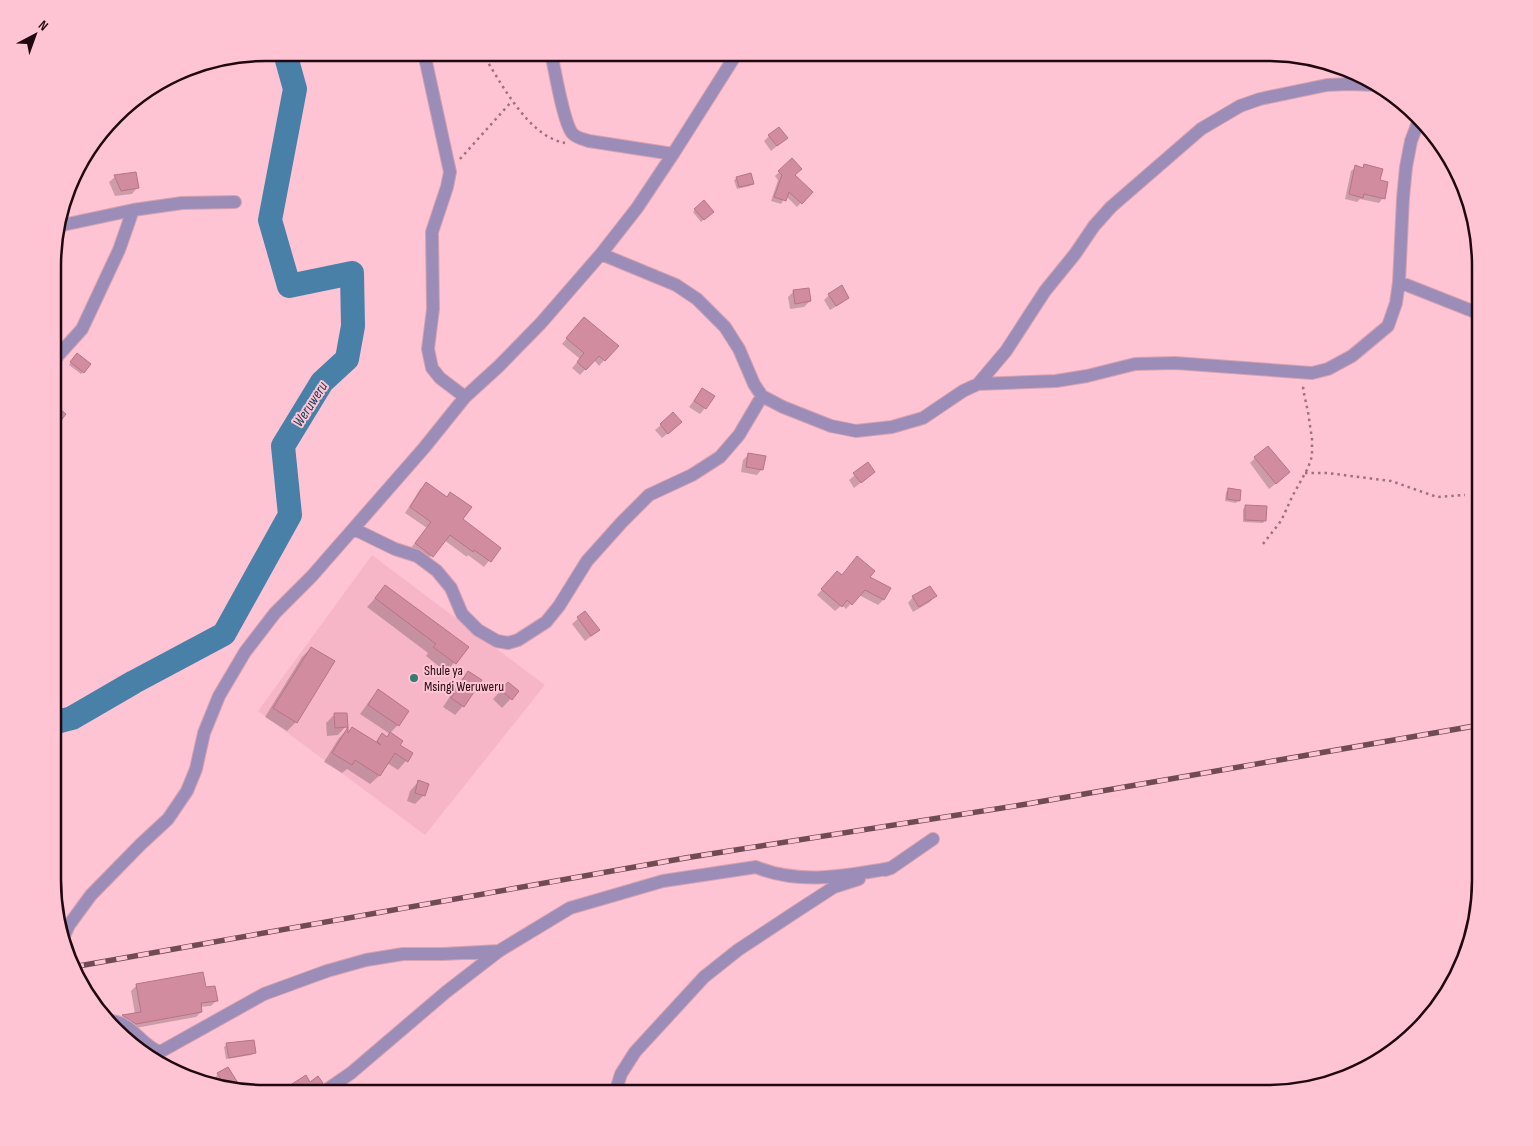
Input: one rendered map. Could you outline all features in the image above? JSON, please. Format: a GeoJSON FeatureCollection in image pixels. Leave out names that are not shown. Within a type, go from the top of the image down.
{"type":"FeatureCollection","features":[{"type":"Feature","properties":{"kind":"street"},"geometry":{"type":"LineString","coordinates":[[426,61],[450,172],[432,232],[433,309],[428,349],[432,368],[440,378],[464,397]]}},
{"type":"Feature","properties":{"kind":"street"},"geometry":{"type":"LineString","coordinates":[[553,61],[567,122],[572,133],[579,138],[589,141],[673,154]]}},
{"type":"Feature","properties":{"kind":"street"},"geometry":{"type":"LineString","coordinates":[[67,929],[91,895],[168,819],[187,792],[196,769],[204,732],[219,696],[245,652],[275,613],[354,529],[424,448],[464,397],[499,366],[542,323],[601,254],[637,208],[732,61]]}},
{"type":"Feature","properties":{"kind":"street"},"geometry":{"type":"LineString","coordinates":[[978,384],[1006,351],[1045,291],[1075,254],[1094,226],[1111,207],[1201,129],[1240,106],[1260,98],[1327,85],[1362,84]]}},
{"type":"Feature","properties":{"kind":"street"},"geometry":{"type":"LineString","coordinates":[[601,254],[676,285],[698,299],[725,327],[739,349],[754,384],[762,396],[783,407],[831,426],[856,431],[892,427],[923,418],[963,391],[978,384],[1056,381],[1087,376],[1135,364],[1176,362],[1312,373],[1328,370],[1352,356],[1388,326],[1396,303],[1399,282],[1404,190],[1411,140],[1417,126]]}},
{"type":"Feature","properties":{"kind":"street"},"geometry":{"type":"LineString","coordinates":[[65,224],[133,210],[182,203],[235,202]]}},
{"type":"Feature","properties":{"kind":"street"},"geometry":{"type":"LineString","coordinates":[[61,352],[82,329],[119,250],[133,210]]}},
{"type":"Feature","properties":{"kind":"street"},"geometry":{"type":"LineString","coordinates":[[1399,282],[1472,311]]}},
{"type":"Feature","properties":{"kind":"street"},"geometry":{"type":"LineString","coordinates":[[354,529],[395,549],[417,556],[437,571],[450,588],[462,614],[478,630],[497,642],[508,643],[518,640],[546,622],[559,606],[587,561],[649,495],[692,474],[720,457],[739,435],[762,396]]}},
{"type":"Feature","properties":{"kind":"street"},"geometry":{"type":"LineString","coordinates":[[618,1085],[621,1074],[635,1052],[704,977],[738,950],[834,887],[891,868],[933,839]]}},
{"type":"Feature","properties":{"kind":"street"},"geometry":{"type":"LineString","coordinates":[[333,1085],[499,951],[570,908],[663,881],[756,867],[769,872],[793,876],[825,877],[891,868]]}},
{"type":"Feature","properties":{"kind":"street"},"geometry":{"type":"LineString","coordinates":[[119,1022],[123,1023],[152,1049],[160,1052],[264,994],[327,971],[366,960],[403,954],[499,951]]}},
{"type":"Feature","properties":{"kind":"path"},"geometry":{"type":"LineString","coordinates":[[487,61],[512,101],[529,121],[543,133],[557,142],[571,144],[589,141]]}},
{"type":"Feature","properties":{"kind":"path"},"geometry":{"type":"LineString","coordinates":[[450,172],[512,101]]}},
{"type":"Feature","properties":{"kind":"path"},"geometry":{"type":"LineString","coordinates":[[1263,544],[1281,522],[1312,456],[1312,439],[1303,389],[1304,381],[1312,373]]}},
{"type":"Feature","properties":{"kind":"path"},"geometry":{"type":"LineString","coordinates":[[1305,473],[1327,473],[1391,481],[1437,497],[1465,496]]}},
{"type":"Feature","properties":{"kind":"shaded area"},"geometry":{"type":"Polygon","coordinates":[[[372,555],[545,685],[425,835],[258,711],[372,555]]]}},
{"type":"Feature","properties":{"kind":"building"},"geometry":{"type":"Polygon","coordinates":[[[779,127],[788,138],[777,146],[768,135],[779,127]]]}},
{"type":"Feature","properties":{"kind":"building"},"geometry":{"type":"Polygon","coordinates":[[[792,158],[802,169],[795,175],[813,192],[802,204],[789,192],[786,201],[774,197],[782,175],[778,171],[792,158]]]}},
{"type":"Feature","properties":{"kind":"building"},"geometry":{"type":"Polygon","coordinates":[[[1364,164],[1383,169],[1380,180],[1388,182],[1385,199],[1364,194],[1363,198],[1349,194],[1355,165],[1363,168],[1364,164]]]}},
{"type":"Feature","properties":{"kind":"building"},"geometry":{"type":"Polygon","coordinates":[[[136,172],[139,188],[121,191],[114,175],[136,172]]]}},
{"type":"Feature","properties":{"kind":"building"},"geometry":{"type":"Polygon","coordinates":[[[751,173],[754,184],[739,187],[736,177],[751,173]]]}},
{"type":"Feature","properties":{"kind":"building"},"geometry":{"type":"Polygon","coordinates":[[[704,200],[714,212],[704,220],[694,209],[704,200]]]}},
{"type":"Feature","properties":{"kind":"building"},"geometry":{"type":"Polygon","coordinates":[[[842,285],[849,298],[836,306],[828,294],[842,285]]]}},
{"type":"Feature","properties":{"kind":"building"},"geometry":{"type":"Polygon","coordinates":[[[809,288],[811,301],[795,304],[793,290],[809,288]]]}},
{"type":"Feature","properties":{"kind":"building"},"geometry":{"type":"Polygon","coordinates":[[[584,317],[619,346],[605,361],[599,356],[586,370],[577,362],[584,353],[566,338],[584,317]]]}},
{"type":"Feature","properties":{"kind":"building"},"geometry":{"type":"Polygon","coordinates":[[[77,353],[91,364],[84,373],[70,362],[77,353]]]}},
{"type":"Feature","properties":{"kind":"building"},"geometry":{"type":"Polygon","coordinates":[[[702,388],[715,396],[706,409],[694,401],[702,388]]]}},
{"type":"Feature","properties":{"kind":"building"},"geometry":{"type":"Polygon","coordinates":[[[61,410],[66,414],[61,421],[61,410]]]}},
{"type":"Feature","properties":{"kind":"building"},"geometry":{"type":"Polygon","coordinates":[[[673,412],[682,422],[668,434],[660,424],[673,412]]]}},
{"type":"Feature","properties":{"kind":"building"},"geometry":{"type":"Polygon","coordinates":[[[1268,446],[1290,472],[1276,484],[1254,457],[1268,446]]]}},
{"type":"Feature","properties":{"kind":"building"},"geometry":{"type":"Polygon","coordinates":[[[748,453],[766,456],[763,470],[746,467],[748,453]]]}},
{"type":"Feature","properties":{"kind":"building"},"geometry":{"type":"Polygon","coordinates":[[[868,462],[875,472],[861,483],[853,473],[868,462]]]}},
{"type":"Feature","properties":{"kind":"building"},"geometry":{"type":"Polygon","coordinates":[[[426,482],[447,497],[450,492],[472,507],[463,519],[501,548],[491,562],[474,550],[473,552],[450,535],[433,557],[415,543],[431,522],[410,507],[426,482]]]}},
{"type":"Feature","properties":{"kind":"building"},"geometry":{"type":"Polygon","coordinates":[[[1228,488],[1241,490],[1240,501],[1227,499],[1228,488]]]}},
{"type":"Feature","properties":{"kind":"building"},"geometry":{"type":"Polygon","coordinates":[[[1245,505],[1267,506],[1266,521],[1245,520],[1245,505]]]}},
{"type":"Feature","properties":{"kind":"building"},"geometry":{"type":"Polygon","coordinates":[[[857,556],[875,571],[870,577],[891,588],[884,600],[865,590],[852,605],[847,600],[842,607],[821,589],[837,571],[842,575],[857,556]]]}},
{"type":"Feature","properties":{"kind":"building"},"geometry":{"type":"Polygon","coordinates":[[[385,585],[469,647],[456,664],[433,647],[436,644],[375,598],[385,585]]]}},
{"type":"Feature","properties":{"kind":"building"},"geometry":{"type":"Polygon","coordinates":[[[930,586],[937,596],[919,607],[912,596],[930,586]]]}},
{"type":"Feature","properties":{"kind":"building"},"geometry":{"type":"Polygon","coordinates":[[[585,611],[600,630],[591,636],[577,617],[585,611]]]}},
{"type":"Feature","properties":{"kind":"building"},"geometry":{"type":"Polygon","coordinates":[[[311,647],[335,661],[297,723],[273,708],[311,647]]]}},
{"type":"Feature","properties":{"kind":"building"},"geometry":{"type":"Polygon","coordinates":[[[468,671],[482,680],[464,707],[451,698],[468,671]]]}},
{"type":"Feature","properties":{"kind":"building"},"geometry":{"type":"Polygon","coordinates":[[[508,682],[519,691],[512,700],[501,690],[508,682]]]}},
{"type":"Feature","properties":{"kind":"building"},"geometry":{"type":"Polygon","coordinates":[[[378,689],[409,711],[399,726],[368,705],[378,689]]]}},
{"type":"Feature","properties":{"kind":"building"},"geometry":{"type":"Polygon","coordinates":[[[334,713],[347,713],[348,727],[335,728],[334,713]]]}},
{"type":"Feature","properties":{"kind":"building"},"geometry":{"type":"Polygon","coordinates":[[[348,727],[348,733],[352,727],[381,745],[377,741],[382,733],[387,737],[390,732],[403,741],[400,745],[413,753],[408,762],[395,753],[380,776],[355,760],[352,765],[332,753],[348,727]]]}},
{"type":"Feature","properties":{"kind":"building"},"geometry":{"type":"Polygon","coordinates":[[[418,780],[429,784],[425,796],[415,793],[418,780]]]}},
{"type":"Feature","properties":{"kind":"building"},"geometry":{"type":"Polygon","coordinates":[[[203,972],[206,987],[215,986],[218,1001],[201,1003],[202,1012],[136,1024],[122,1015],[141,1012],[136,984],[203,972]]]}},
{"type":"Feature","properties":{"kind":"building"},"geometry":{"type":"Polygon","coordinates":[[[254,1040],[256,1053],[229,1058],[226,1043],[254,1040]]]}},
{"type":"Feature","properties":{"kind":"building"},"geometry":{"type":"Polygon","coordinates":[[[228,1067],[238,1083],[221,1080],[217,1073],[228,1067]]]}},
{"type":"Feature","properties":{"kind":"building"},"geometry":{"type":"Polygon","coordinates":[[[306,1075],[310,1082],[318,1076],[323,1083],[320,1085],[290,1085],[306,1075]]]}},
{"type":"Feature","properties":{"kind":"waterway","name":"Weruweru"},"geometry":{"type":"LineString","coordinates":[[61,721],[72,718],[134,682],[224,634],[290,515],[283,446],[322,382],[347,359],[353,326],[352,273],[289,286],[270,220],[295,89],[287,61]]}},
{"type":"Feature","properties":{"kind":"railway"},"geometry":{"type":"LineString","coordinates":[[80,966],[691,857],[1027,804],[1472,726]]}},
{"type":"Feature","properties":{"kind":"place","name":"Shule ya Msingi Weruweru"},"geometry":{"type":"Point","coordinates":[414,678]}}]}
